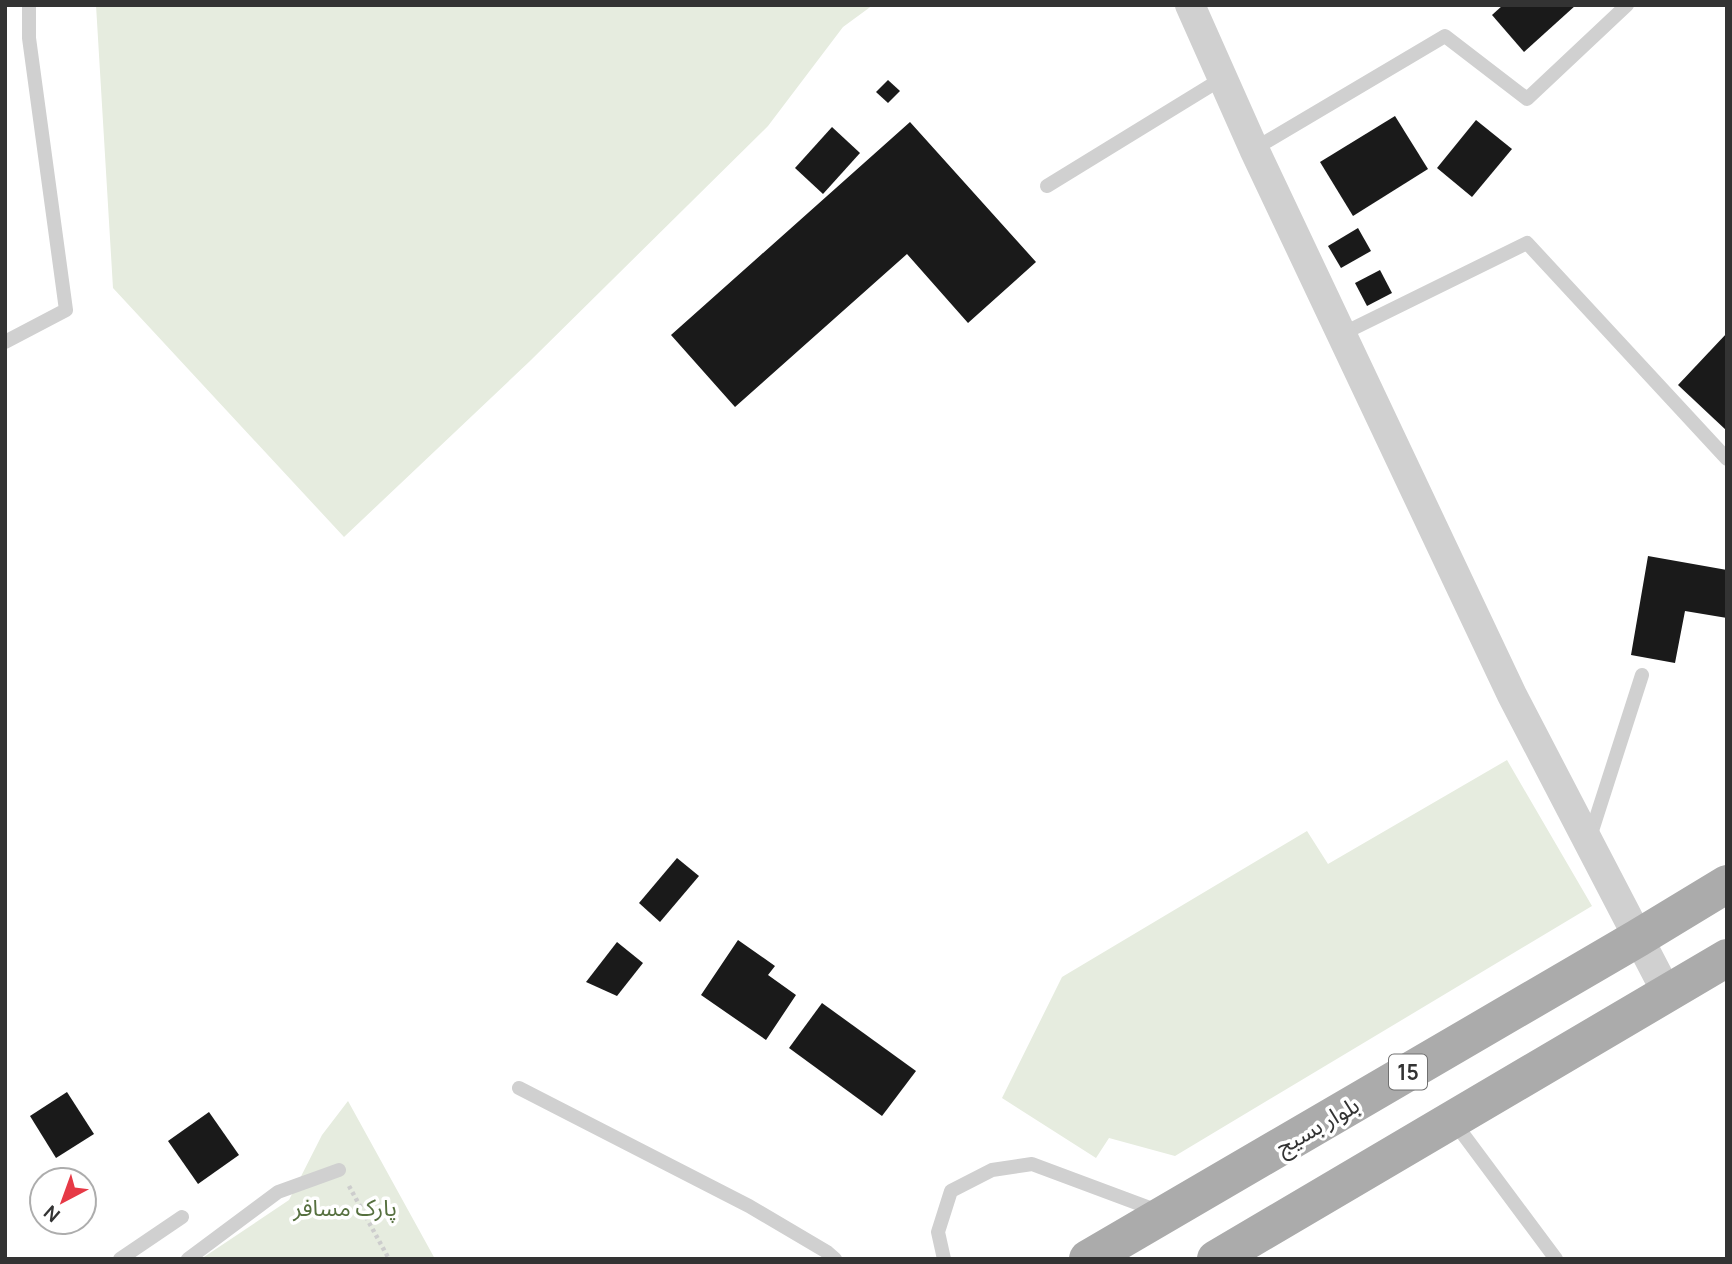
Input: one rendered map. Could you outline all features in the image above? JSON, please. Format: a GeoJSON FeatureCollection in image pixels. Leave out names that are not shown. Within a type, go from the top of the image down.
{"type":"FeatureCollection","features":[{"type":"Feature","properties":{"kind":"main road","name":"بلوار بسیج"},"geometry":{"type":"LineString","coordinates":[[1088,1259],[1727,884]]}},
{"type":"Feature","properties":{"kind":"main road"},"geometry":{"type":"LineString","coordinates":[[1216,1259],[1727,958]]}},
{"type":"Feature","properties":{"kind":"street"},"geometry":{"type":"LineString","coordinates":[[1190,5],[1254,149],[1512,695],[1667,993]]}},
{"type":"Feature","properties":{"kind":"lane"},"geometry":{"type":"LineString","coordinates":[[5,342],[66,310],[29,38],[29,5]]}},
{"type":"Feature","properties":{"kind":"lane"},"geometry":{"type":"LineString","coordinates":[[1254,149],[1446,36],[1527,99],[1627,5]]}},
{"type":"Feature","properties":{"kind":"lane"},"geometry":{"type":"LineString","coordinates":[[1047,186],[1223,78]]}},
{"type":"Feature","properties":{"kind":"lane"},"geometry":{"type":"LineString","coordinates":[[1342,334],[1527,243],[1727,459]]}},
{"type":"Feature","properties":{"kind":"lane"},"geometry":{"type":"LineString","coordinates":[[1589,842],[1642,675]]}},
{"type":"Feature","properties":{"kind":"lane"},"geometry":{"type":"LineString","coordinates":[[519,1088],[750,1206],[835,1259]]}},
{"type":"Feature","properties":{"kind":"lane"},"geometry":{"type":"LineString","coordinates":[[1453,1120],[1556,1259]]}},
{"type":"Feature","properties":{"kind":"lane"},"geometry":{"type":"LineString","coordinates":[[944,1259],[938,1232],[951,1191],[992,1170],[1032,1164],[1166,1214]]}},
{"type":"Feature","properties":{"kind":"lane"},"geometry":{"type":"LineString","coordinates":[[188,1259],[278,1192],[340,1170]]}},
{"type":"Feature","properties":{"kind":"lane"},"geometry":{"type":"LineString","coordinates":[[120,1259],[182,1217]]}},
{"type":"Feature","properties":{"kind":"path"},"geometry":{"type":"LineString","coordinates":[[340,1170],[389,1259]]}},
{"type":"Feature","properties":{"kind":"green space"},"geometry":{"type":"Polygon","coordinates":[[[96,5],[873,5],[843,27],[768,126],[530,361],[344,537],[113,288],[96,5]]]}},
{"type":"Feature","properties":{"kind":"green space"},"geometry":{"type":"Polygon","coordinates":[[[1507,760],[1592,906],[1175,1156],[1109,1138],[1096,1158],[1002,1098],[1062,977],[1307,831],[1328,864],[1507,760]]]}},
{"type":"Feature","properties":{"kind":"green space","name":"پارک مسافر"},"geometry":{"type":"Polygon","coordinates":[[[348,1101],[435,1259],[201,1259],[289,1200],[322,1135],[348,1101]]]}},
{"type":"Feature","properties":{"kind":"building"},"geometry":{"type":"Polygon","coordinates":[[[1503,5],[1576,5],[1524,52],[1492,15],[1503,5]]]}},
{"type":"Feature","properties":{"kind":"building"},"geometry":{"type":"Polygon","coordinates":[[[888,80],[900,91],[888,103],[876,92],[888,80]]]}},
{"type":"Feature","properties":{"kind":"building"},"geometry":{"type":"Polygon","coordinates":[[[1395,116],[1428,169],[1353,216],[1320,162],[1395,116]]]}},
{"type":"Feature","properties":{"kind":"building"},"geometry":{"type":"Polygon","coordinates":[[[1476,120],[1512,149],[1472,197],[1437,168],[1476,120]]]}},
{"type":"Feature","properties":{"kind":"building"},"geometry":{"type":"Polygon","coordinates":[[[910,122],[1036,262],[968,323],[907,254],[735,407],[671,335],[910,122]]]}},
{"type":"Feature","properties":{"kind":"building"},"geometry":{"type":"Polygon","coordinates":[[[832,127],[860,153],[823,194],[795,168],[832,127]]]}},
{"type":"Feature","properties":{"kind":"building"},"geometry":{"type":"Polygon","coordinates":[[[1358,228],[1371,251],[1341,268],[1328,246],[1358,228]]]}},
{"type":"Feature","properties":{"kind":"building"},"geometry":{"type":"Polygon","coordinates":[[[1380,270],[1392,293],[1367,306],[1355,283],[1380,270]]]}},
{"type":"Feature","properties":{"kind":"building"},"geometry":{"type":"Polygon","coordinates":[[[1727,333],[1727,431],[1678,385],[1727,333]]]}},
{"type":"Feature","properties":{"kind":"building"},"geometry":{"type":"Polygon","coordinates":[[[1648,556],[1727,570],[1727,618],[1685,611],[1675,663],[1631,655],[1648,556]]]}},
{"type":"Feature","properties":{"kind":"building"},"geometry":{"type":"Polygon","coordinates":[[[677,858],[699,876],[660,922],[639,903],[677,858]]]}},
{"type":"Feature","properties":{"kind":"building"},"geometry":{"type":"Polygon","coordinates":[[[738,940],[775,966],[768,975],[796,995],[766,1040],[701,995],[738,940]]]}},
{"type":"Feature","properties":{"kind":"building"},"geometry":{"type":"Polygon","coordinates":[[[617,942],[643,963],[617,996],[586,982],[617,942]]]}},
{"type":"Feature","properties":{"kind":"building"},"geometry":{"type":"Polygon","coordinates":[[[822,1003],[916,1071],[882,1116],[789,1048],[822,1003]]]}},
{"type":"Feature","properties":{"kind":"building"},"geometry":{"type":"Polygon","coordinates":[[[67,1092],[94,1134],[56,1158],[30,1116],[67,1092]]]}},
{"type":"Feature","properties":{"kind":"building"},"geometry":{"type":"Polygon","coordinates":[[[209,1112],[239,1155],[198,1184],[168,1141],[209,1112]]]}}]}
